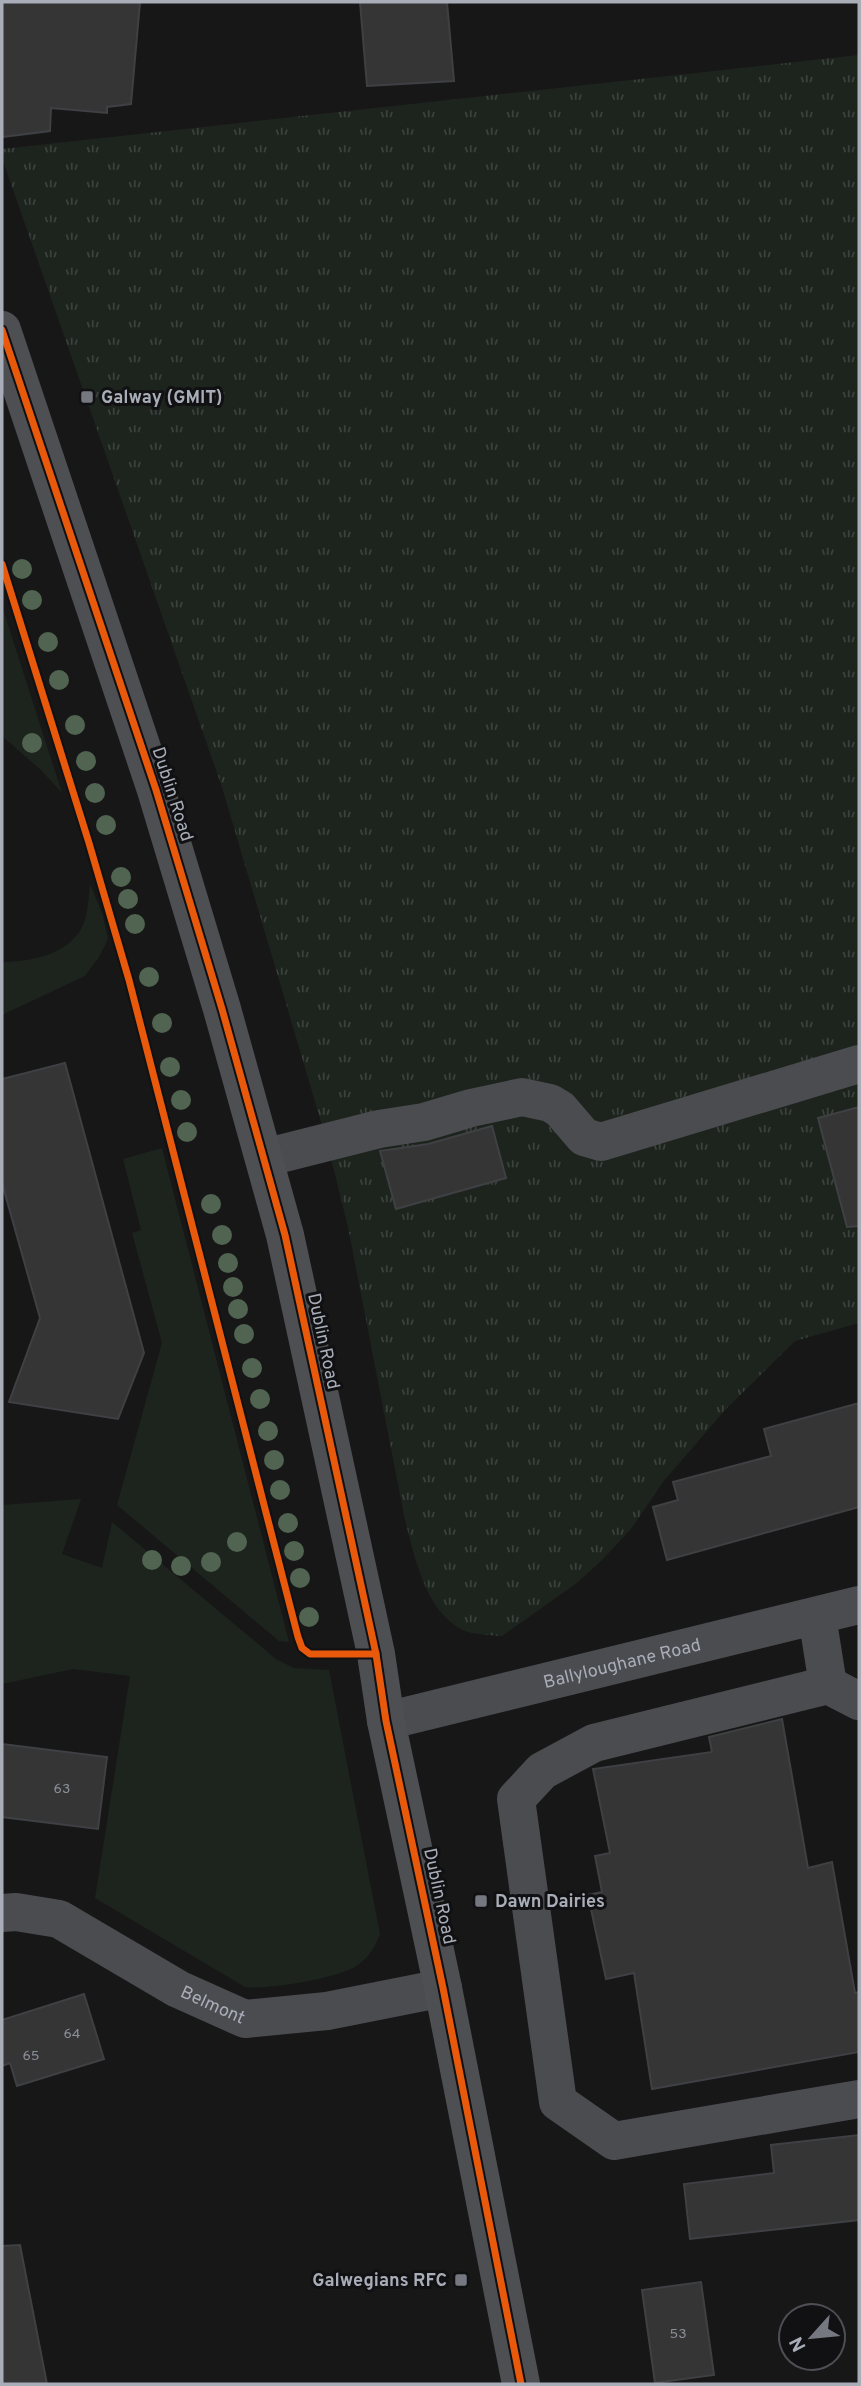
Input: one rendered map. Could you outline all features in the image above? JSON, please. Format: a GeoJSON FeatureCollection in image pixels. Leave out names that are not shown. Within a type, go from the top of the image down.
{"type":"FeatureCollection","features":[{"type":"Feature","properties":{"kind":"main road","name":"Dublin Road"},"geometry":{"type":"LineString","coordinates":[[2,330],[156,790],[222,1009],[285,1235],[376,1654],[386,1721],[443,1988],[522,2384]]}},
{"type":"Feature","properties":{"kind":"street"},"geometry":{"type":"LineString","coordinates":[[264,1158],[379,1129],[424,1122],[483,1104],[522,1097],[550,1103],[560,1109],[584,1137],[601,1142],[859,1064]]}},
{"type":"Feature","properties":{"kind":"street","name":"Ballyloughane Road"},"geometry":{"type":"LineString","coordinates":[[386,1721],[859,1605]]}},
{"type":"Feature","properties":{"kind":"street"},"geometry":{"type":"LineString","coordinates":[[817,1616],[844,1693],[594,1743],[542,1771],[516,1799],[558,2102],[614,2141],[859,2099]]}},
{"type":"Feature","properties":{"kind":"street","name":"Belmont"},"geometry":{"type":"LineString","coordinates":[[2,1913],[16,1912],[60,1919],[178,1989],[246,2019],[327,2011],[443,1988]]}},
{"type":"Feature","properties":{"kind":"green space"},"geometry":{"type":"Polygon","coordinates":[[[859,55],[859,1323],[795,1341],[724,1411],[663,1482],[631,1529],[578,1582],[502,1636],[472,1633],[450,1621],[439,1610],[423,1582],[405,1520],[348,1227],[327,1142],[222,787],[2,158],[2,149],[859,55]]]}},
{"type":"Feature","properties":{"kind":"green space"},"geometry":{"type":"Polygon","coordinates":[[[2,606],[62,793],[41,770],[2,736],[2,606]]]}},
{"type":"Feature","properties":{"kind":"green space"},"geometry":{"type":"Polygon","coordinates":[[[90,884],[103,916],[108,939],[99,957],[85,976],[2,1015],[2,962],[38,958],[70,942],[84,923],[90,884]]]}},
{"type":"Feature","properties":{"kind":"green space"},"geometry":{"type":"Polygon","coordinates":[[[162,1148],[289,1642],[279,1641],[117,1505],[162,1343],[132,1233],[141,1230],[123,1159],[162,1148]]]}},
{"type":"Feature","properties":{"kind":"green space"},"geometry":{"type":"Polygon","coordinates":[[[81,1499],[62,1554],[102,1568],[112,1522],[276,1659],[294,1668],[329,1670],[380,1934],[372,1951],[358,1965],[349,1970],[303,1982],[270,1987],[245,1987],[95,1898],[130,1676],[73,1669],[2,1684],[2,1505],[81,1499]]]}},
{"type":"Feature","properties":{"kind":"building"},"geometry":{"type":"Polygon","coordinates":[[[2,2],[140,2],[131,104],[107,107],[107,113],[51,108],[50,131],[2,137],[2,2]]]}},
{"type":"Feature","properties":{"kind":"building"},"geometry":{"type":"Polygon","coordinates":[[[360,2],[447,2],[454,81],[367,86],[360,2]]]}},
{"type":"Feature","properties":{"kind":"building"},"geometry":{"type":"Polygon","coordinates":[[[65,1063],[144,1353],[118,1419],[9,1402],[40,1318],[2,1183],[2,1079],[65,1063]]]}},
{"type":"Feature","properties":{"kind":"building"},"geometry":{"type":"Polygon","coordinates":[[[859,1107],[859,1226],[847,1227],[818,1118],[859,1107]]]}},
{"type":"Feature","properties":{"kind":"building"},"geometry":{"type":"Polygon","coordinates":[[[492,1126],[506,1178],[396,1209],[380,1151],[428,1144],[492,1126]]]}},
{"type":"Feature","properties":{"kind":"building"},"geometry":{"type":"Polygon","coordinates":[[[859,1403],[859,1507],[667,1560],[653,1507],[678,1500],[673,1482],[771,1456],[764,1429],[859,1403]]]}},
{"type":"Feature","properties":{"kind":"building"},"geometry":{"type":"Polygon","coordinates":[[[782,1719],[808,1868],[832,1862],[855,1993],[859,1992],[859,2052],[652,2089],[634,1973],[606,1979],[588,1895],[602,1892],[595,1856],[610,1853],[593,1769],[712,1752],[709,1737],[782,1719]]]}},
{"type":"Feature","properties":{"kind":"building"},"geometry":{"type":"Polygon","coordinates":[[[2,1744],[107,1757],[98,1829],[2,1817],[2,1744]]]}},
{"type":"Feature","properties":{"kind":"building"},"geometry":{"type":"Polygon","coordinates":[[[84,1994],[104,2059],[17,2086],[10,2063],[2,2066],[2,2020],[84,1994]]]}},
{"type":"Feature","properties":{"kind":"building"},"geometry":{"type":"Polygon","coordinates":[[[859,2135],[859,2220],[690,2239],[684,2184],[774,2173],[771,2145],[859,2135]]]}},
{"type":"Feature","properties":{"kind":"building"},"geometry":{"type":"Polygon","coordinates":[[[20,2245],[47,2384],[2,2384],[2,2246],[20,2245]]]}},
{"type":"Feature","properties":{"kind":"building"},"geometry":{"type":"Polygon","coordinates":[[[701,2282],[714,2375],[655,2383],[642,2290],[701,2282]]]}},
{"type":"Feature","properties":{"kind":"cycle path"},"geometry":{"type":"LineString","coordinates":[[2,330],[156,790],[222,1009],[285,1235],[376,1654],[386,1721],[443,1988],[521,2384]]}},
{"type":"Feature","properties":{"kind":"cycle path"},"geometry":{"type":"LineString","coordinates":[[2,564],[129,980],[298,1637],[302,1648],[310,1654],[376,1654]]}},
{"type":"Feature","properties":{"kind":"place","name":"Galway (GMIT)"},"geometry":{"type":"Point","coordinates":[87,397]}},
{"type":"Feature","properties":{"kind":"place","name":"Dawn Dairies"},"geometry":{"type":"Point","coordinates":[481,1901]}},
{"type":"Feature","properties":{"kind":"place","name":"Galwegians RFC"},"geometry":{"type":"Point","coordinates":[461,2280]}}]}
